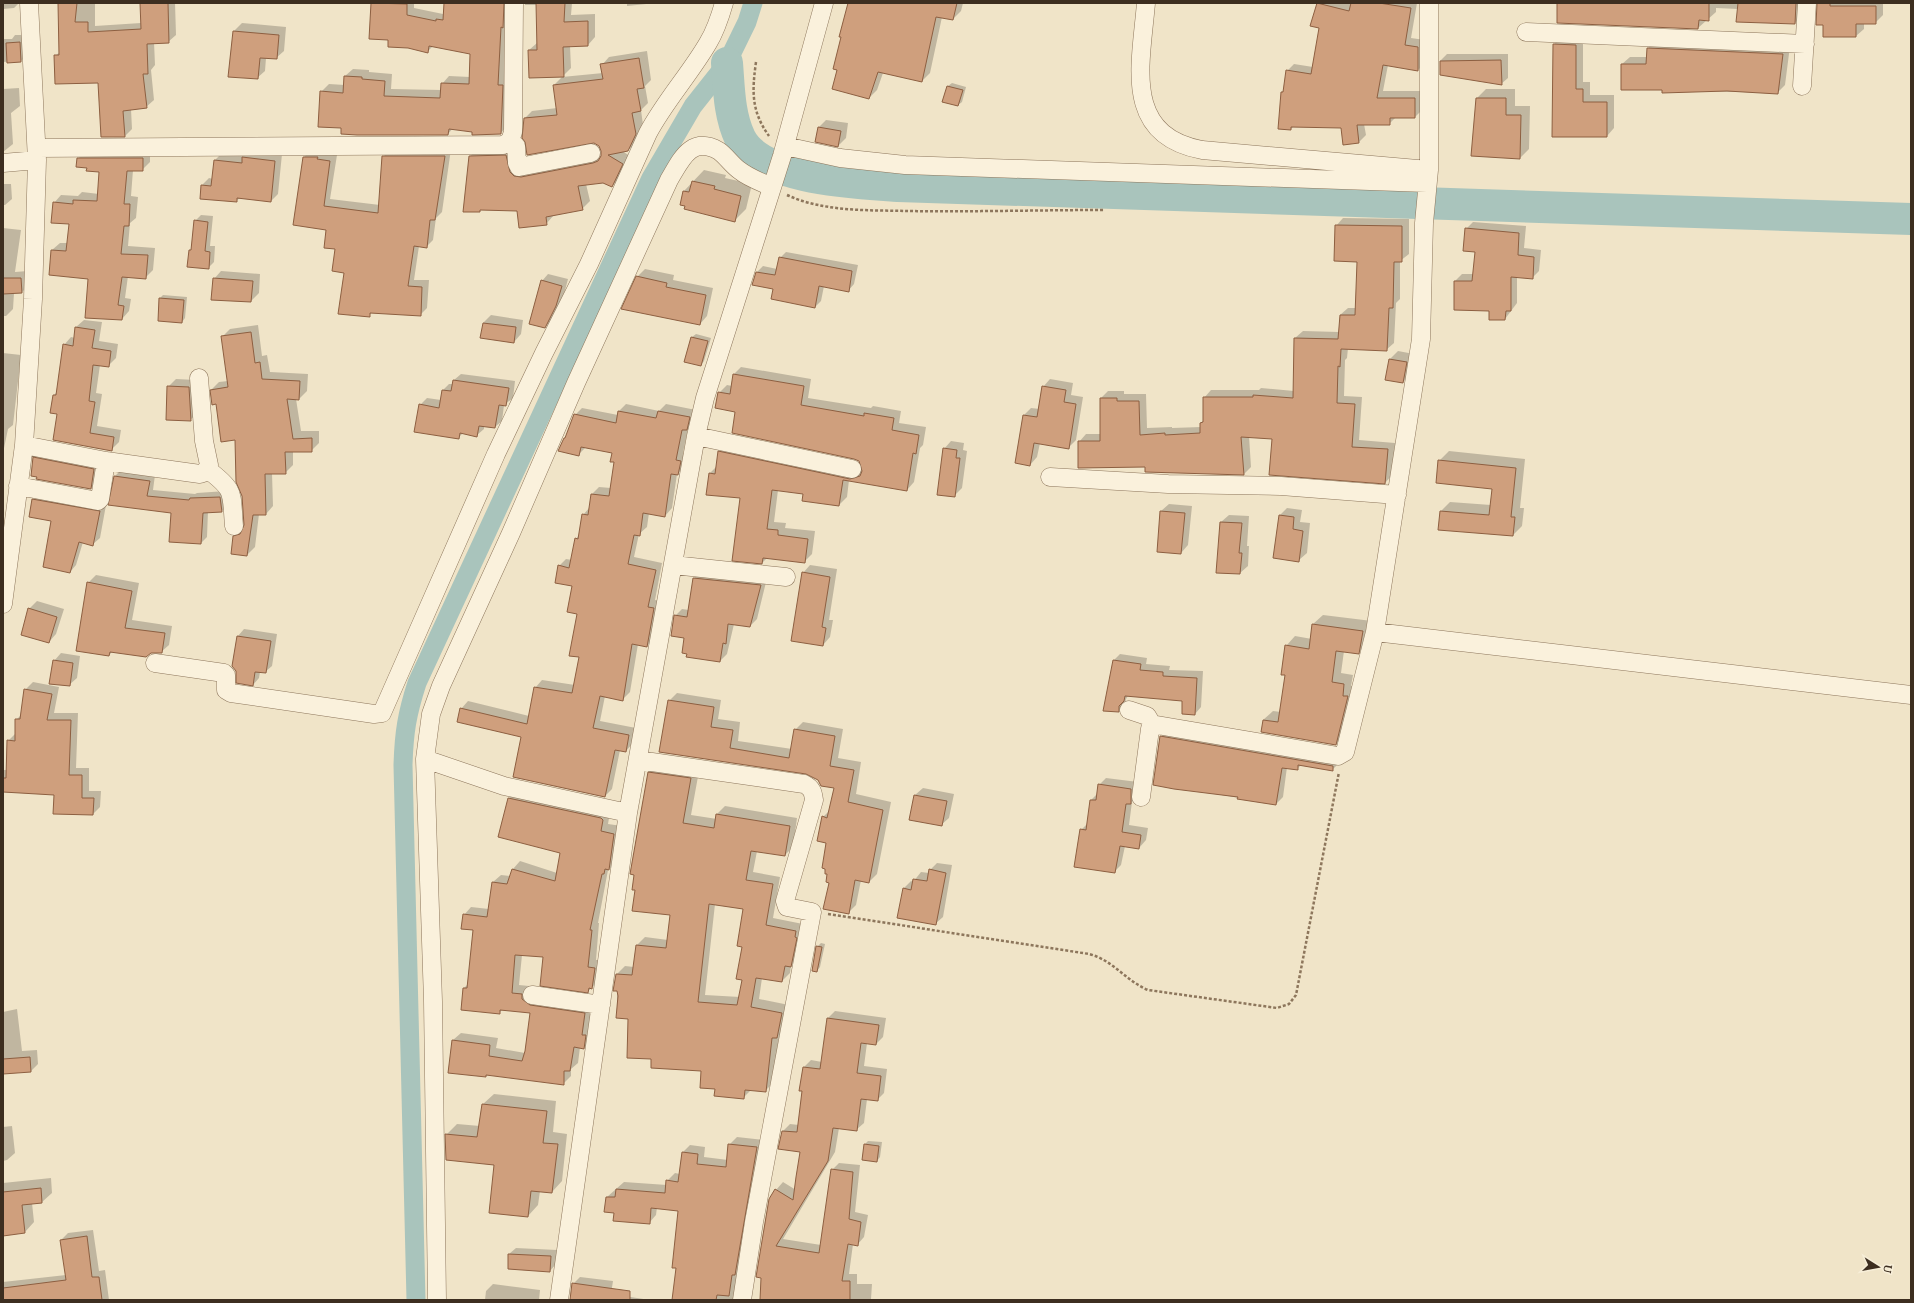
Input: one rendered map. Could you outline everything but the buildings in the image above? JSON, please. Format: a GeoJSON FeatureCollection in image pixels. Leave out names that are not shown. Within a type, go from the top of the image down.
{"type":"FeatureCollection","features":[{"type":"Feature","properties":{"kind":"street"},"geometry":{"type":"LineString","coordinates":[[3,604],[24,445],[33,299],[37,154],[29,3]]}},
{"type":"Feature","properties":{"kind":"street"},"geometry":{"type":"LineString","coordinates":[[3,163],[37,154],[503,145],[510,141],[513,132],[514,3]]}},
{"type":"Feature","properties":{"kind":"street"},"geometry":{"type":"LineString","coordinates":[[155,663],[224,673],[226,675],[226,690],[231,693],[374,714],[382,713],[496,454],[544,353],[589,264],[648,133],[656,117],[708,43],[717,25],[724,3]]}},
{"type":"Feature","properties":{"kind":"street"},"geometry":{"type":"LineString","coordinates":[[559,1300],[628,813],[696,436],[705,398],[783,151],[824,3]]}},
{"type":"Feature","properties":{"kind":"street"},"geometry":{"type":"LineString","coordinates":[[1146,3],[1141,90],[1144,107],[1152,122],[1169,139],[1187,147],[1202,150],[1427,183]]}},
{"type":"Feature","properties":{"kind":"street"},"geometry":{"type":"LineString","coordinates":[[1141,797],[1150,729],[1157,725],[1338,756],[1345,752],[1375,632],[1421,339],[1424,223],[1427,183],[1429,3]]}},
{"type":"Feature","properties":{"kind":"street"},"geometry":{"type":"LineString","coordinates":[[1802,86],[1807,3]]}},
{"type":"Feature","properties":{"kind":"street"},"geometry":{"type":"LineString","coordinates":[[1526,32],[1805,44]]}},
{"type":"Feature","properties":{"kind":"street"},"geometry":{"type":"LineString","coordinates":[[510,141],[516,146],[517,163],[519,167],[592,153]]}},
{"type":"Feature","properties":{"kind":"street"},"geometry":{"type":"LineString","coordinates":[[437,1300],[433,1001],[425,759],[431,714],[576,383],[669,180],[684,154],[694,147],[701,146],[720,152],[746,175],[774,181]]}},
{"type":"Feature","properties":{"kind":"street"},"geometry":{"type":"LineString","coordinates":[[783,151],[905,165],[1427,183]]}},
{"type":"Feature","properties":{"kind":"street"},"geometry":{"type":"LineString","coordinates":[[24,445],[106,461],[200,474],[206,472],[209,465],[204,441],[199,378]]}},
{"type":"Feature","properties":{"kind":"street"},"geometry":{"type":"LineString","coordinates":[[696,436],[852,469]]}},
{"type":"Feature","properties":{"kind":"street"},"geometry":{"type":"LineString","coordinates":[[18,486],[98,501],[100,499],[106,461]]}},
{"type":"Feature","properties":{"kind":"street"},"geometry":{"type":"LineString","coordinates":[[208,469],[229,487],[231,493],[234,526]]}},
{"type":"Feature","properties":{"kind":"street"},"geometry":{"type":"LineString","coordinates":[[1050,477],[1168,484],[1281,486],[1397,495]]}},
{"type":"Feature","properties":{"kind":"street"},"geometry":{"type":"LineString","coordinates":[[673,565],[786,577]]}},
{"type":"Feature","properties":{"kind":"street"},"geometry":{"type":"LineString","coordinates":[[1375,632],[1911,695]]}},
{"type":"Feature","properties":{"kind":"street"},"geometry":{"type":"LineString","coordinates":[[1129,710],[1147,716],[1153,726]]}},
{"type":"Feature","properties":{"kind":"street"},"geometry":{"type":"LineString","coordinates":[[425,759],[504,786],[628,813]]}},
{"type":"Feature","properties":{"kind":"street"},"geometry":{"type":"LineString","coordinates":[[638,760],[804,784],[810,788],[814,800],[785,901],[787,907],[812,912],[754,1222],[742,1300]]}},
{"type":"Feature","properties":{"kind":"street"},"geometry":{"type":"LineString","coordinates":[[532,995],[601,1005]]}},
{"type":"Feature","properties":{"kind":"path"},"geometry":{"type":"LineString","coordinates":[[756,62],[752,88],[755,108],[762,125],[770,137],[783,151]]}},
{"type":"Feature","properties":{"kind":"path"},"geometry":{"type":"LineString","coordinates":[[774,181],[789,196],[811,204],[865,210],[944,212],[1105,210]]}},
{"type":"Feature","properties":{"kind":"path"},"geometry":{"type":"LineString","coordinates":[[812,912],[1089,954],[1108,961],[1137,986],[1148,990],[1277,1008],[1289,1004],[1296,995],[1342,755]]}},
{"type":"Feature","properties":{"kind":"waterway"},"geometry":{"type":"LineString","coordinates":[[416,1300],[403,765],[405,733],[411,704],[417,683],[651,178],[693,106],[727,63],[747,22],[753,3]]}},
{"type":"Feature","properties":{"kind":"waterway"},"geometry":{"type":"LineString","coordinates":[[727,63],[730,101],[736,129],[740,138],[751,152],[768,163],[788,171],[836,181],[898,186],[1911,219]]}}]}
